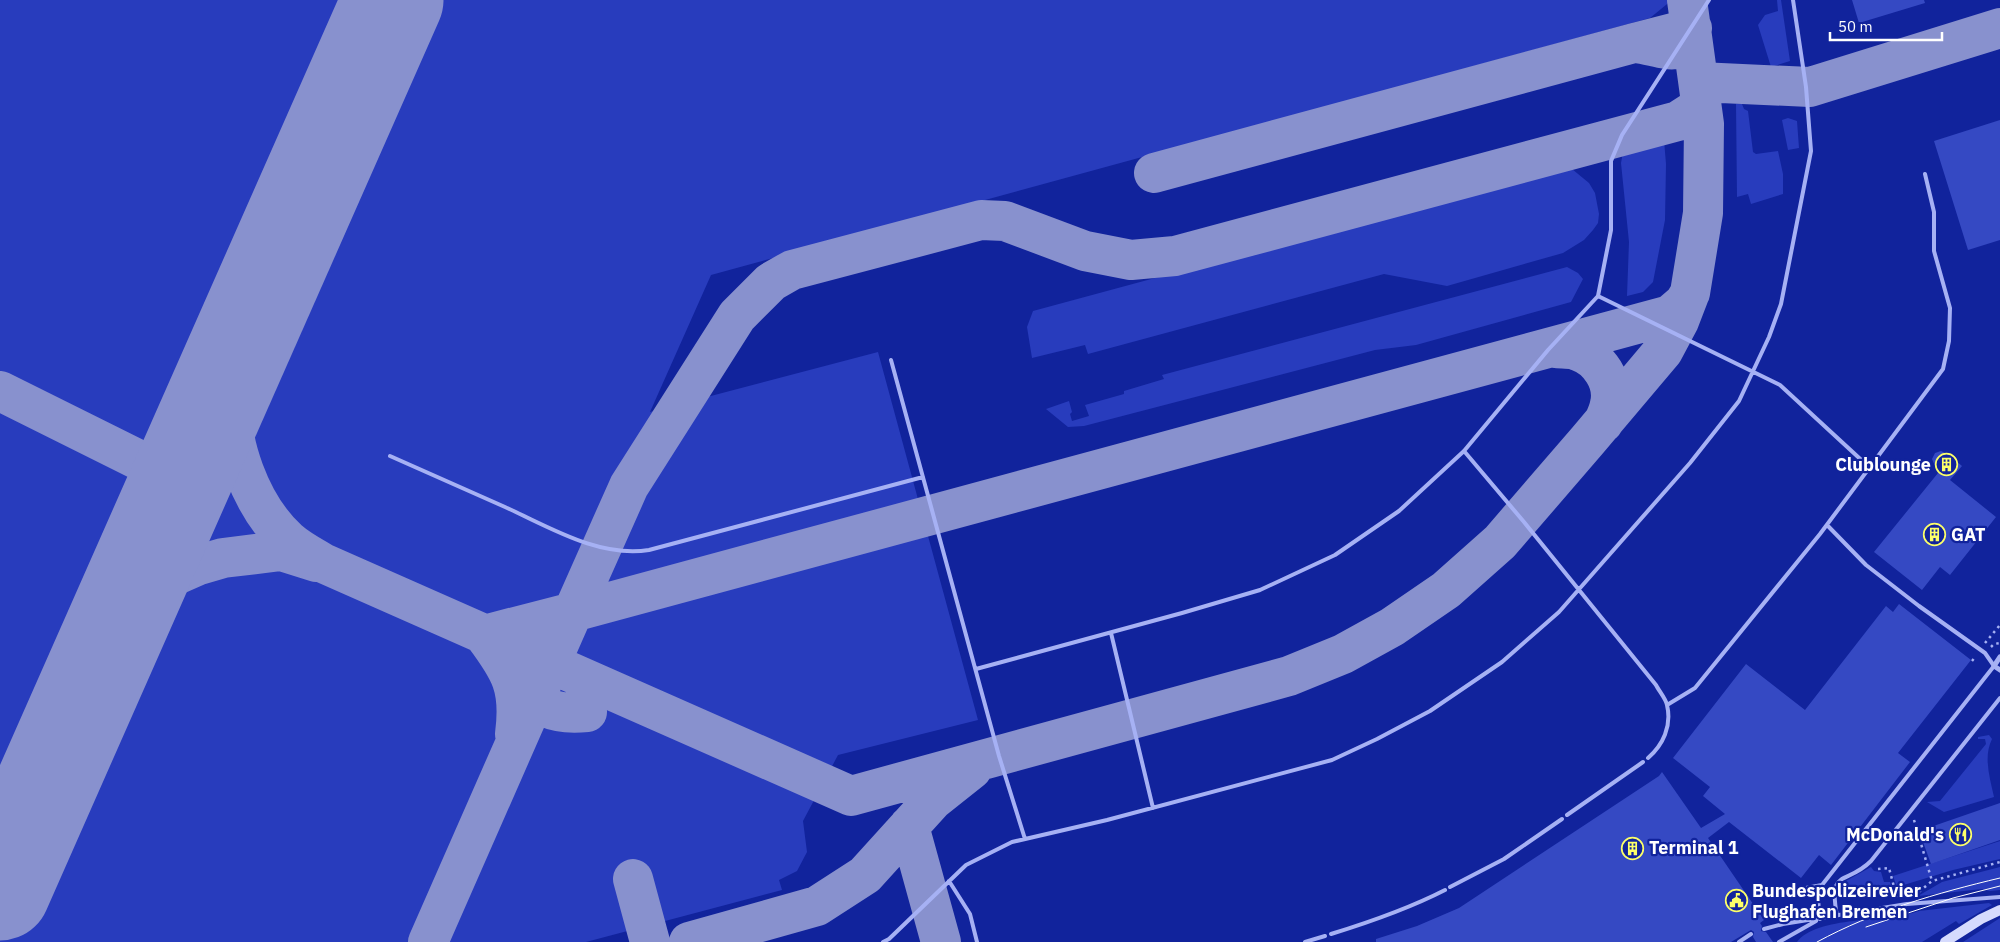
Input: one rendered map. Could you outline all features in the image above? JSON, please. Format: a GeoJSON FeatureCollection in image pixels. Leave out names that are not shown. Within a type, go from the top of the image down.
{"type":"FeatureCollection","features":[{"type":"Feature","properties":{"kind":"main road"},"geometry":{"type":"LineString","coordinates":[[1945,942],[2000,910]]}},
{"type":"Feature","properties":{"kind":"street"},"geometry":{"type":"LineString","coordinates":[[2000,657],[1994,666],[2000,670]]}},
{"type":"Feature","properties":{"kind":"lane"},"geometry":{"type":"LineString","coordinates":[[976,668],[1260,590],[1335,554],[1399,511],[1464,451],[1548,350],[1598,296],[1610,230],[1611,162],[1622,135],[1709,0]]}},
{"type":"Feature","properties":{"kind":"lane"},"geometry":{"type":"LineString","coordinates":[[883,942],[889,939],[966,865],[1012,842],[1153,808],[1332,760],[1384,735],[1430,711],[1502,662],[1559,612],[1690,463],[1739,401],[1754,373],[1781,304],[1811,151],[1806,87],[1793,0]]}},
{"type":"Feature","properties":{"kind":"lane"},"geometry":{"type":"LineString","coordinates":[[1667,704],[1695,688],[1828,525],[1943,369],[1949,341],[1950,308],[1934,251],[1934,212],[1925,174]]}},
{"type":"Feature","properties":{"kind":"lane"},"geometry":{"type":"LineString","coordinates":[[1598,296],[1780,385],[1870,468]]}},
{"type":"Feature","properties":{"kind":"lane"},"geometry":{"type":"LineString","coordinates":[[891,360],[922,477],[1025,839]]}},
{"type":"Feature","properties":{"kind":"lane"},"geometry":{"type":"LineString","coordinates":[[1464,451],[1656,685],[1667,704],[1668,729],[1658,749],[1648,758]]}},
{"type":"Feature","properties":{"kind":"lane"},"geometry":{"type":"LineString","coordinates":[[390,456],[580,541],[620,552],[635,553],[922,477]]}},
{"type":"Feature","properties":{"kind":"lane"},"geometry":{"type":"LineString","coordinates":[[1819,919],[1818,900],[1822,885],[1994,666],[1985,653],[1866,565],[1828,525]]}},
{"type":"Feature","properties":{"kind":"lane"},"geometry":{"type":"LineString","coordinates":[[1111,632],[1153,808]]}},
{"type":"Feature","properties":{"kind":"lane"},"geometry":{"type":"LineString","coordinates":[[1838,916],[1834,888],[1841,879],[1871,861],[2000,698]]}},
{"type":"Feature","properties":{"kind":"lane"},"geometry":{"type":"LineString","coordinates":[[1567,815],[1643,762]]}},
{"type":"Feature","properties":{"kind":"lane"},"geometry":{"type":"LineString","coordinates":[[1450,887],[1504,859],[1562,819]]}},
{"type":"Feature","properties":{"kind":"lane"},"geometry":{"type":"LineString","coordinates":[[949,880],[970,914],[977,942]]}},
{"type":"Feature","properties":{"kind":"lane"},"geometry":{"type":"LineString","coordinates":[[1779,893],[1822,885]]}},
{"type":"Feature","properties":{"kind":"lane"},"geometry":{"type":"LineString","coordinates":[[1331,934],[1382,917],[1425,900],[1444,890]]}},
{"type":"Feature","properties":{"kind":"lane"},"geometry":{"type":"LineString","coordinates":[[1764,929],[1783,924],[1907,904],[2000,897]]}},
{"type":"Feature","properties":{"kind":"lane"},"geometry":{"type":"LineString","coordinates":[[1779,942],[1819,919]]}},
{"type":"Feature","properties":{"kind":"lane"},"geometry":{"type":"LineString","coordinates":[[1739,942],[1751,934]]}},
{"type":"Feature","properties":{"kind":"lane"},"geometry":{"type":"LineString","coordinates":[[1305,942],[1325,936]]}},
{"type":"Feature","properties":{"kind":"path"},"geometry":{"type":"LineString","coordinates":[[1908,816],[1916,822],[1932,881],[2000,862]]}},
{"type":"Feature","properties":{"kind":"path"},"geometry":{"type":"LineString","coordinates":[[1871,861],[1874,869],[1889,868],[1897,899]]}},
{"type":"Feature","properties":{"kind":"shaded area"},"geometry":{"type":"Polygon","coordinates":[[[0,0],[1672,0],[1650,18],[711,275],[650,412],[878,352],[978,720],[838,755],[803,821],[807,852],[797,871],[779,880],[782,890],[586,942],[0,942],[0,0]]]}},
{"type":"Feature","properties":{"kind":"shaded area"},"geometry":{"type":"Polygon","coordinates":[[[1777,0],[1781,0],[1790,61],[1771,67],[1758,25],[1765,15],[1778,11],[1777,0]]]}},
{"type":"Feature","properties":{"kind":"shaded area"},"geometry":{"type":"Polygon","coordinates":[[[1736,104],[1742,104],[1744,109],[1748,111],[1753,152],[1756,154],[1778,151],[1783,174],[1783,194],[1751,204],[1748,194],[1737,197],[1736,104]]]}},
{"type":"Feature","properties":{"kind":"shaded area"},"geometry":{"type":"Polygon","coordinates":[[[1788,118],[1797,121],[1799,148],[1788,150],[1782,120],[1788,118]]]}},
{"type":"Feature","properties":{"kind":"shaded area"},"geometry":{"type":"Polygon","coordinates":[[[1664,140],[1666,164],[1665,220],[1653,282],[1643,292],[1627,296],[1629,242],[1621,163],[1623,152],[1664,140]]]}},
{"type":"Feature","properties":{"kind":"shaded area"},"geometry":{"type":"Polygon","coordinates":[[[1565,167],[1572,169],[1589,183],[1595,193],[1599,214],[1598,223],[1584,240],[1563,253],[1447,286],[1384,274],[1088,354],[1085,345],[1032,358],[1027,327],[1033,311],[1565,167]]]}},
{"type":"Feature","properties":{"kind":"shaded area"},"geometry":{"type":"Polygon","coordinates":[[[1567,267],[1578,273],[1583,279],[1571,302],[1416,345],[1375,350],[1084,426],[1068,427],[1046,409],[1069,401],[1072,421],[1089,416],[1085,405],[1124,394],[1124,391],[1164,379],[1162,375],[1567,267]]]}},
{"type":"Feature","properties":{"kind":"shaded area"},"geometry":{"type":"Polygon","coordinates":[[[1989,735],[1992,739],[1988,753],[1988,768],[1994,797],[1944,812],[1927,802],[1940,801],[1986,744],[1985,739],[1978,739],[1978,737],[1989,735]]]}},
{"type":"Feature","properties":{"kind":"shaded area"},"geometry":{"type":"Polygon","coordinates":[[[2000,841],[2000,859],[1953,870],[1897,887],[1893,876],[2000,841]]]}},
{"type":"Feature","properties":{"kind":"shaded area"},"geometry":{"type":"Polygon","coordinates":[[[1871,867],[1874,871],[1881,872],[1884,882],[1890,882],[1891,886],[1840,891],[1840,887],[1844,882],[1871,867]]]}},
{"type":"Feature","properties":{"kind":"shaded area"},"geometry":{"type":"Polygon","coordinates":[[[2000,867],[2000,890],[1990,891],[1982,889],[1918,896],[1942,882],[2000,867]]]}},
{"type":"Feature","properties":{"kind":"shaded area"},"geometry":{"type":"Polygon","coordinates":[[[1989,903],[1992,905],[1959,924],[1956,921],[1922,942],[1797,942],[1806,934],[1836,924],[1919,911],[1989,903]]]}},
{"type":"Feature","properties":{"kind":"shaded area"},"geometry":{"type":"Polygon","coordinates":[[[2000,918],[2000,942],[1963,942],[2000,918]]]}},
{"type":"Feature","properties":{"kind":"building"},"geometry":{"type":"Polygon","coordinates":[[[1852,0],[1924,0],[1925,3],[1859,23],[1852,0]]]}},
{"type":"Feature","properties":{"kind":"building"},"geometry":{"type":"Polygon","coordinates":[[[2000,120],[2000,240],[1968,250],[1934,141],[2000,120]]]}},
{"type":"Feature","properties":{"kind":"building","name":"GAT"},"geometry":{"type":"Polygon","coordinates":[[[1941,451],[1962,466],[1950,480],[1996,517],[1950,575],[1940,567],[1922,590],[1874,552],[1938,473],[1932,459],[1935,453],[1941,451]]]}},
{"type":"Feature","properties":{"kind":"building"},"geometry":{"type":"Polygon","coordinates":[[[1899,604],[1971,660],[1898,753],[1910,762],[1831,865],[1819,855],[1801,878],[1729,822],[1708,838],[1764,920],[1760,923],[1762,926],[1761,931],[1766,932],[1773,942],[1756,942],[1753,937],[1754,932],[1751,930],[1731,942],[1376,942],[1376,939],[1417,926],[1459,908],[1659,776],[1662,772],[1701,828],[1725,814],[1703,796],[1710,787],[1673,758],[1746,664],[1805,710],[1886,606],[1893,612],[1899,604]]]}},
{"type":"Feature","properties":{"kind":"building","name":"McDonald's"},"geometry":{"type":"Polygon","coordinates":[[[2000,803],[2000,840],[1931,864],[1919,831],[2000,803]]]}},
{"type":"Feature","properties":{"kind":"taxiway"},"geometry":{"type":"LineString","coordinates":[[428,942],[573,612],[1670,315],[1684,303],[1690,293],[1703,213],[1704,124],[1687,0]]}},
{"type":"Feature","properties":{"kind":"taxiway"},"geometry":{"type":"LineString","coordinates":[[1154,173],[1634,43],[1692,28],[1689,39],[1684,46],[1677,49],[1634,43]]}},
{"type":"Feature","properties":{"kind":"taxiway"},"geometry":{"type":"LineString","coordinates":[[1699,82],[1810,87],[2000,28]]}},
{"type":"Feature","properties":{"kind":"taxiway"},"geometry":{"type":"LineString","coordinates":[[515,734],[516,704],[512,681],[501,659],[484,635],[573,612],[629,486],[737,316],[771,282],[792,270],[981,220],[1005,221],[1085,251],[1131,260],[1175,256],[1678,121],[1695,110],[1702,97]]}},
{"type":"Feature","properties":{"kind":"taxiway"},"geometry":{"type":"LineString","coordinates":[[258,307],[237,369],[233,391],[233,430],[244,471],[252,491],[275,526],[288,540],[323,563],[851,796],[1289,676],[1343,654],[1392,627],[1446,590],[1500,542],[1663,351],[1679,321],[1689,295]]}},
{"type":"Feature","properties":{"kind":"taxiway"},"geometry":{"type":"LineString","coordinates":[[1555,348],[1572,349],[1586,354],[1604,372],[1608,379],[1611,396],[1609,409],[1603,423]]}},
{"type":"Feature","properties":{"kind":"taxiway"},"geometry":{"type":"LineString","coordinates":[[0,391],[181,481]]}},
{"type":"Feature","properties":{"kind":"taxiway"},"geometry":{"type":"LineString","coordinates":[[98,668],[129,616],[155,590],[174,576],[199,565],[223,558],[281,551],[316,562]]}},
{"type":"Feature","properties":{"kind":"taxiway"},"geometry":{"type":"LineString","coordinates":[[520,680],[533,698],[548,708],[565,712],[587,712]]}},
{"type":"Feature","properties":{"kind":"taxiway"},"geometry":{"type":"LineString","coordinates":[[689,942],[817,906],[865,875],[933,800],[972,769]]}},
{"type":"Feature","properties":{"kind":"taxiway"},"geometry":{"type":"LineString","coordinates":[[909,826],[941,942]]}},
{"type":"Feature","properties":{"kind":"taxiway"},"geometry":{"type":"LineString","coordinates":[[633,879],[650,942]]}},
{"type":"Feature","properties":{"kind":"runway"},"geometry":{"type":"LineString","coordinates":[[0,890],[393,0]]}},
{"type":"Feature","properties":{"kind":"tram line"},"geometry":{"type":"LineString","coordinates":[[1817,942],[1883,912],[1953,890],[2000,878]]}},
{"type":"Feature","properties":{"kind":"tram line"},"geometry":{"type":"LineString","coordinates":[[1866,927],[1953,898],[2000,886]]}},
{"type":"Feature","properties":{"kind":"place","name":"Clublounge"},"geometry":{"type":"Point","coordinates":[1947,465]}},
{"type":"Feature","properties":{"kind":"place","name":"GAT"},"geometry":{"type":"Point","coordinates":[1935,535]}},
{"type":"Feature","properties":{"kind":"place","name":"McDonald's"},"geometry":{"type":"Point","coordinates":[1960,835]}},
{"type":"Feature","properties":{"kind":"place","name":"Terminal 1"},"geometry":{"type":"Point","coordinates":[1633,848]}},
{"type":"Feature","properties":{"kind":"place","name":"Bundespolizeirevier Flughafen Bremen"},"geometry":{"type":"Point","coordinates":[1736,901]}}]}
